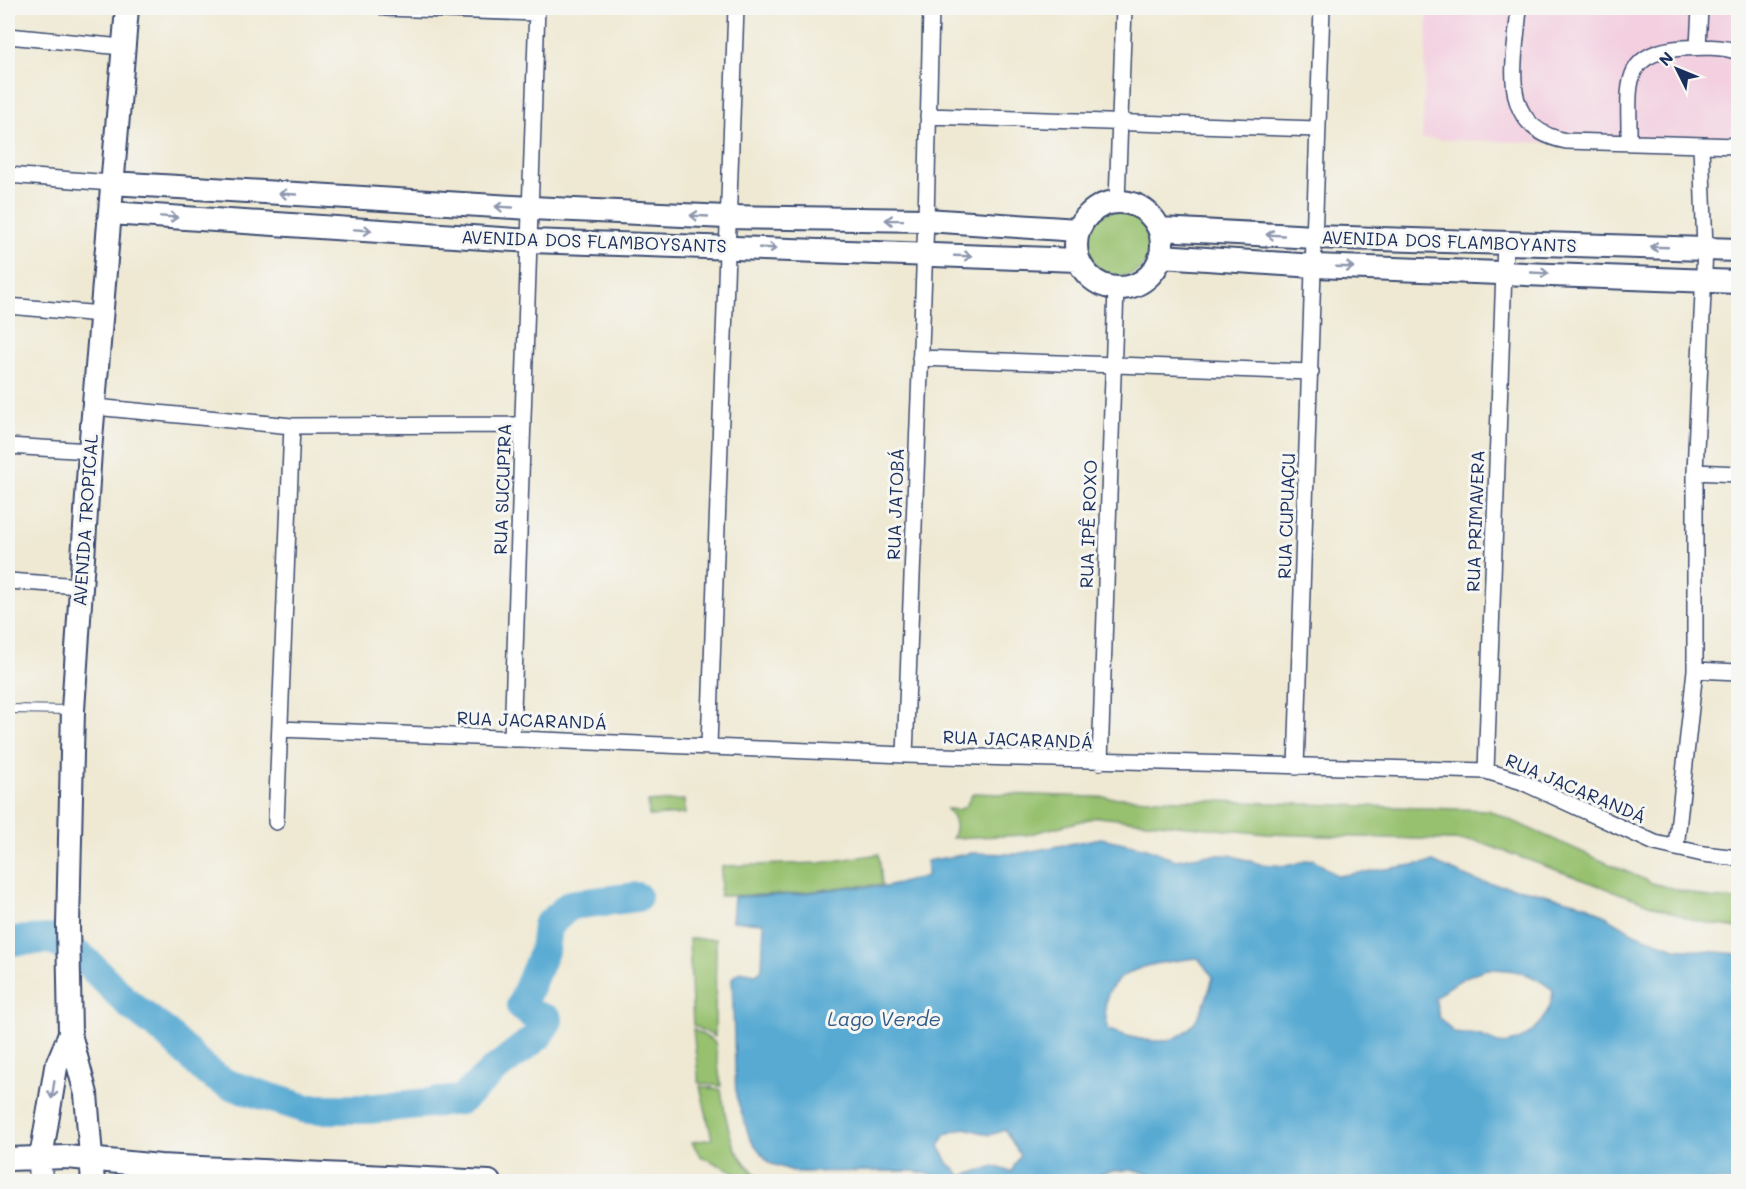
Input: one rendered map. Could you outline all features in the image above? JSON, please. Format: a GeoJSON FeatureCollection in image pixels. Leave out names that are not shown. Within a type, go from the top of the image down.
{"type":"FeatureCollection","features":[{"type":"Feature","properties":{"kind":"street","name":"AVENIDA TROPICAL"},"geometry":{"type":"LineString","coordinates":[[70,1034],[68,925],[73,710],[90,451],[122,46],[127,8]]}},
{"type":"Feature","properties":{"kind":"street"},"geometry":{"type":"LineString","coordinates":[[385,8],[537,10]]}},
{"type":"Feature","properties":{"kind":"street"},"geometry":{"type":"LineString","coordinates":[[709,746],[728,247],[726,217],[736,8]]}},
{"type":"Feature","properties":{"kind":"street"},"geometry":{"type":"LineString","coordinates":[[926,220],[931,8]]}},
{"type":"Feature","properties":{"kind":"street"},"geometry":{"type":"LineString","coordinates":[[1117,201],[1124,8]]}},
{"type":"Feature","properties":{"kind":"street"},"geometry":{"type":"LineString","coordinates":[[1315,237],[1322,8]]}},
{"type":"Feature","properties":{"kind":"street"},"geometry":{"type":"LineString","coordinates":[[1519,8],[1514,78],[1517,106],[1530,125],[1551,138],[1566,141],[1738,146]]}},
{"type":"Feature","properties":{"kind":"street"},"geometry":{"type":"LineString","coordinates":[[1698,47],[1700,8]]}},
{"type":"Feature","properties":{"kind":"street","name":"RUA SUCUPIRA"},"geometry":{"type":"LineString","coordinates":[[512,739],[537,10]]}},
{"type":"Feature","properties":{"kind":"street"},"geometry":{"type":"LineString","coordinates":[[8,36],[122,46]]}},
{"type":"Feature","properties":{"kind":"street"},"geometry":{"type":"LineString","coordinates":[[1629,142],[1632,75],[1640,63],[1660,50],[1698,47],[1738,52]]}},
{"type":"Feature","properties":{"kind":"street"},"geometry":{"type":"LineString","coordinates":[[928,116],[1317,129]]}},
{"type":"Feature","properties":{"kind":"street"},"geometry":{"type":"LineString","coordinates":[[1676,848],[1695,670],[1695,472],[1705,248],[1701,146]]}},
{"type":"Feature","properties":{"kind":"street"},"geometry":{"type":"LineString","coordinates":[[8,175],[111,183]]}},
{"type":"Feature","properties":{"kind":"street","name":"AVENIDA DOS FLAMBOYSANTS"},"geometry":{"type":"LineString","coordinates":[[111,183],[531,208],[726,217],[926,220],[1078,230]]}},
{"type":"Feature","properties":{"kind":"street"},"geometry":{"type":"LineString","coordinates":[[1117,201],[1143,208],[1160,229],[1161,256],[1155,270],[1144,280],[1131,287],[1116,288],[1100,284],[1086,274],[1078,260],[1075,245],[1078,230],[1087,215],[1101,205],[1117,201]]}},
{"type":"Feature","properties":{"kind":"street","name":"AVENIDA DOS FLAMBOYSANTS"},"geometry":{"type":"LineString","coordinates":[[110,213],[530,241],[1078,260]]}},
{"type":"Feature","properties":{"kind":"street","name":"RUA JATOBÁ"},"geometry":{"type":"LineString","coordinates":[[905,755],[926,220]]}},
{"type":"Feature","properties":{"kind":"street","name":"AVENIDA DOS FLAMBOYANTS"},"geometry":{"type":"LineString","coordinates":[[1160,229],[1315,237],[1738,250]]}},
{"type":"Feature","properties":{"kind":"street","name":"RUA CUPUAÇU"},"geometry":{"type":"LineString","coordinates":[[1296,767],[1315,237]]}},
{"type":"Feature","properties":{"kind":"street","name":"RUA PRIMAVERA"},"geometry":{"type":"LineString","coordinates":[[1486,771],[1505,243]]}},
{"type":"Feature","properties":{"kind":"street","name":"AVENIDA DOS FLAMBOYANTS"},"geometry":{"type":"LineString","coordinates":[[1161,256],[1314,266],[1738,282]]}},
{"type":"Feature","properties":{"kind":"street","name":"RUA IPÊ ROXO"},"geometry":{"type":"LineString","coordinates":[[1100,762],[1116,288]]}},
{"type":"Feature","properties":{"kind":"street"},"geometry":{"type":"LineString","coordinates":[[8,306],[101,314]]}},
{"type":"Feature","properties":{"kind":"street"},"geometry":{"type":"LineString","coordinates":[[920,358],[1311,372]]}},
{"type":"Feature","properties":{"kind":"street"},"geometry":{"type":"LineString","coordinates":[[95,407],[292,426],[524,425]]}},
{"type":"Feature","properties":{"kind":"street"},"geometry":{"type":"LineString","coordinates":[[276,822],[292,426]]}},
{"type":"Feature","properties":{"kind":"street"},"geometry":{"type":"LineString","coordinates":[[8,446],[90,451]]}},
{"type":"Feature","properties":{"kind":"street"},"geometry":{"type":"LineString","coordinates":[[1695,472],[1738,474]]}},
{"type":"Feature","properties":{"kind":"street"},"geometry":{"type":"LineString","coordinates":[[8,581],[80,586]]}},
{"type":"Feature","properties":{"kind":"street"},"geometry":{"type":"LineString","coordinates":[[1695,670],[1738,672]]}},
{"type":"Feature","properties":{"kind":"street","name":"RUA JACARANDÁ"},"geometry":{"type":"LineString","coordinates":[[280,729],[1100,762],[1486,771],[1520,782],[1655,843],[1738,858]]}},
{"type":"Feature","properties":{"kind":"street"},"geometry":{"type":"LineString","coordinates":[[70,1034],[86,1094],[93,1182]]}},
{"type":"Feature","properties":{"kind":"street"},"geometry":{"type":"LineString","coordinates":[[41,1182],[39,1173],[56,1067],[70,1034]]}},
{"type":"Feature","properties":{"kind":"street"},"geometry":{"type":"LineString","coordinates":[[8,1160],[90,1158],[160,1166],[489,1182]]}},
{"type":"Feature","properties":{"kind":"lane"},"geometry":{"type":"LineString","coordinates":[[8,709],[73,710]]}},
{"type":"Feature","properties":{"kind":"shaded area"},"geometry":{"type":"Polygon","coordinates":[[[1428,8],[1738,8],[1738,149],[1422,139],[1428,8]]]}},
{"type":"Feature","properties":{"kind":"green space"},"geometry":{"type":"Polygon","coordinates":[[[1120,210],[1133,212],[1148,225],[1153,243],[1151,256],[1138,271],[1120,276],[1107,274],[1092,261],[1087,243],[1089,230],[1102,215],[1120,210]]]}},
{"type":"Feature","properties":{"kind":"green space"},"geometry":{"type":"Polygon","coordinates":[[[973,793],[1488,810],[1652,883],[1710,898],[1738,900],[1738,928],[1696,921],[1476,841],[1268,834],[1097,817],[1026,835],[952,838],[955,823],[947,809],[958,810],[966,806],[973,793]]]}},
{"type":"Feature","properties":{"kind":"green space"},"geometry":{"type":"Polygon","coordinates":[[[684,800],[685,814],[649,816],[648,802],[684,800]]]}},
{"type":"Feature","properties":{"kind":"green space"},"geometry":{"type":"Polygon","coordinates":[[[879,854],[882,885],[850,886],[791,894],[720,896],[722,866],[820,863],[879,854]]]}},
{"type":"Feature","properties":{"kind":"green space"},"geometry":{"type":"Polygon","coordinates":[[[689,939],[716,939],[715,1037],[693,1025],[689,939]]]}},
{"type":"Feature","properties":{"kind":"green space"},"geometry":{"type":"Polygon","coordinates":[[[693,1029],[715,1042],[721,1086],[699,1083],[693,1029]]]}},
{"type":"Feature","properties":{"kind":"green space"},"geometry":{"type":"Polygon","coordinates":[[[700,1086],[721,1090],[732,1141],[744,1163],[765,1181],[754,1181],[700,1156],[692,1142],[712,1139],[700,1086]]]}},
{"type":"Feature","properties":{"kind":"water","name":"Lago Verde"},"geometry":{"type":"Polygon","coordinates":[[[1101,838],[1147,848],[1176,860],[1204,855],[1230,855],[1260,864],[1286,866],[1313,859],[1338,876],[1433,862],[1476,881],[1533,891],[1587,905],[1634,933],[1675,948],[1738,954],[1738,1181],[1171,1182],[1150,1174],[1120,1170],[1090,1179],[978,1181],[957,1180],[913,1171],[796,1172],[769,1163],[750,1139],[736,1096],[732,978],[740,971],[756,974],[762,969],[764,923],[732,921],[734,897],[791,895],[849,887],[886,887],[927,876],[927,861],[972,853],[1016,854],[1101,838]],[[1198,958],[1145,967],[1117,981],[1108,993],[1105,1009],[1109,1030],[1149,1041],[1178,1037],[1198,1016],[1213,977],[1198,958]],[[1496,969],[1479,971],[1447,988],[1435,998],[1439,1017],[1454,1033],[1477,1035],[1500,1043],[1509,1043],[1526,1036],[1545,1016],[1553,990],[1537,979],[1522,973],[1496,969]],[[965,1128],[946,1134],[939,1146],[949,1164],[962,1176],[994,1166],[1011,1172],[1020,1155],[1005,1130],[990,1135],[965,1128]]]}},
{"type":"Feature","properties":{"kind":"waterway"},"geometry":{"type":"LineString","coordinates":[[8,941],[53,939],[85,960],[130,1005],[164,1031],[207,1072],[227,1084],[307,1109],[367,1109],[461,1100],[493,1071],[538,1036],[548,1020],[533,1015],[521,1006],[544,951],[547,926],[570,905],[637,897]]}}]}
